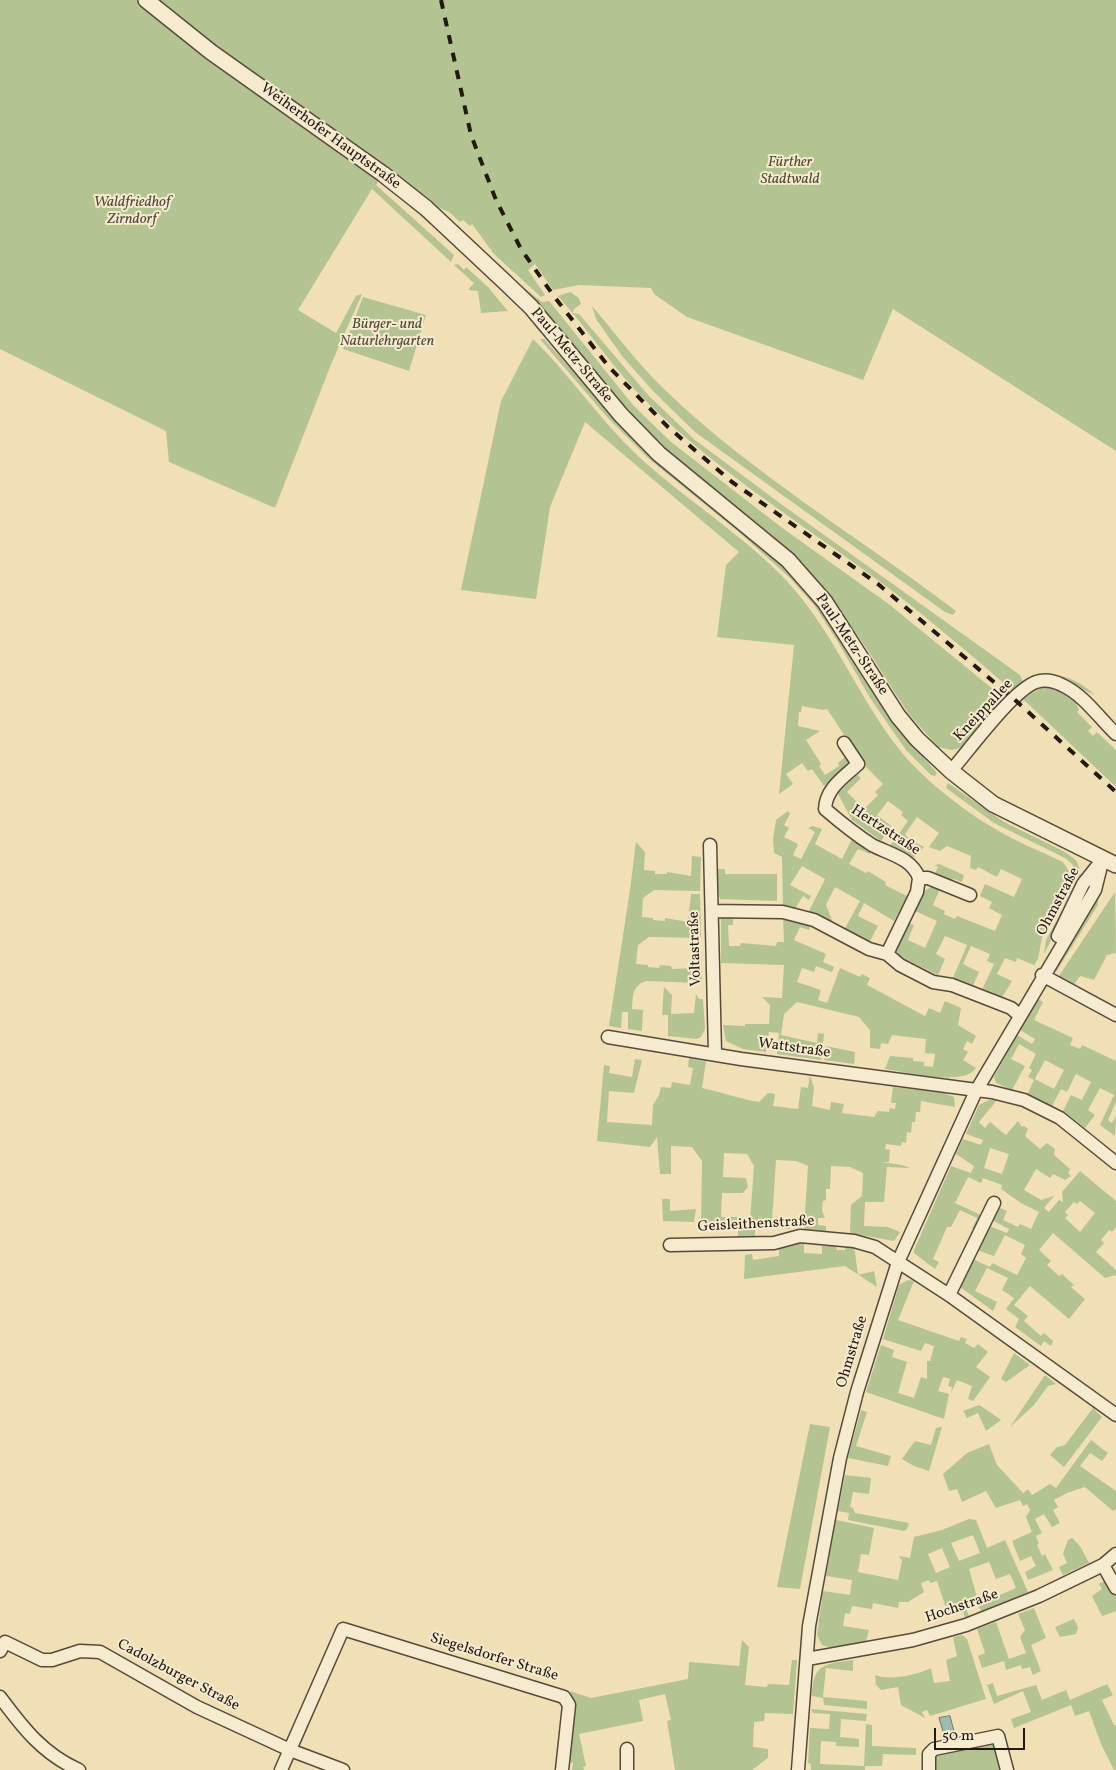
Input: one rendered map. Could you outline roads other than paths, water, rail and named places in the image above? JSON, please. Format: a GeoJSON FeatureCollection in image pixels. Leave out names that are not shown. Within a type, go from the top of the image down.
{"type":"FeatureCollection","features":[{"type":"Feature","properties":{"kind":"street","name":"Weiherhofer Hauptstraße"},"geometry":{"type":"LineString","coordinates":[[146,0],[211,52],[383,174],[426,208],[506,283]]}},
{"type":"Feature","properties":{"kind":"street","name":"Paul-Metz-Straße"},"geometry":{"type":"LineString","coordinates":[[506,283],[531,307],[621,415],[659,454],[788,560],[824,602],[898,716],[950,771],[993,804],[1110,861]]}},
{"type":"Feature","properties":{"kind":"street","name":"Kneippallee"},"geometry":{"type":"LineString","coordinates":[[950,771],[1014,699],[1035,683],[1047,680],[1062,685],[1079,696],[1116,734]]}},
{"type":"Feature","properties":{"kind":"street","name":"Hertzstraße"},"geometry":{"type":"LineString","coordinates":[[844,743],[858,764],[833,787],[826,799],[825,809],[874,846],[910,864],[919,878],[917,892],[887,954]]}},
{"type":"Feature","properties":{"kind":"street","name":"Voltastraße"},"geometry":{"type":"LineString","coordinates":[[710,845],[715,1053]]}},
{"type":"Feature","properties":{"kind":"street","name":"Ohmstraße"},"geometry":{"type":"LineString","coordinates":[[798,1770],[809,1626],[842,1449],[898,1262],[976,1091],[1042,975],[1095,890],[1110,861]]}},
{"type":"Feature","properties":{"kind":"street","name":"Hertzstraße"},"geometry":{"type":"LineString","coordinates":[[919,878],[928,878],[970,895]]}},
{"type":"Feature","properties":{"kind":"street"},"geometry":{"type":"LineString","coordinates":[[712,911],[783,912],[814,920],[869,950],[887,954],[900,965],[932,982],[952,985],[1011,1008],[1019,1014]]}},
{"type":"Feature","properties":{"kind":"street"},"geometry":{"type":"LineString","coordinates":[[1042,975],[1116,1015]]}},
{"type":"Feature","properties":{"kind":"street","name":"Wattstraße"},"geometry":{"type":"LineString","coordinates":[[608,1037],[992,1092],[1024,1100],[1060,1118],[1116,1163]]}},
{"type":"Feature","properties":{"kind":"street"},"geometry":{"type":"LineString","coordinates":[[948,1295],[994,1204]]}},
{"type":"Feature","properties":{"kind":"street","name":"Geisleithenstraße"},"geometry":{"type":"LineString","coordinates":[[670,1245],[740,1245],[809,1237],[854,1241],[875,1248],[948,1295],[1116,1415]]}},
{"type":"Feature","properties":{"kind":"street","name":"Hochstraße"},"geometry":{"type":"LineString","coordinates":[[807,1659],[913,1640],[966,1625],[1039,1596],[1103,1565],[1116,1554]]}},
{"type":"Feature","properties":{"kind":"street"},"geometry":{"type":"LineString","coordinates":[[1103,1565],[1116,1588]]}},
{"type":"Feature","properties":{"kind":"street","name":"Siegelsdorfer Straße"},"geometry":{"type":"LineString","coordinates":[[290,1750],[343,1629],[564,1697],[569,1705],[562,1770]]}},
{"type":"Feature","properties":{"kind":"street","name":"Cadolzburger Straße"},"geometry":{"type":"LineString","coordinates":[[0,1652],[5,1642],[42,1660],[52,1660],[80,1651],[100,1652],[197,1706],[290,1750],[344,1770]]}},
{"type":"Feature","properties":{"kind":"street"},"geometry":{"type":"LineString","coordinates":[[0,1697],[28,1735],[64,1763],[79,1770]]}},
{"type":"Feature","properties":{"kind":"street"},"geometry":{"type":"LineString","coordinates":[[929,1770],[929,1754],[934,1749],[998,1736],[1008,1770]]}},
{"type":"Feature","properties":{"kind":"street"},"geometry":{"type":"LineString","coordinates":[[626,1749],[627,1770]]}},
{"type":"Feature","properties":{"kind":"street"},"geometry":{"type":"LineString","coordinates":[[281,1770],[290,1750]]}},
{"type":"Feature","properties":{"kind":"water"},"geometry":{"type":"Polygon","coordinates":[[[950,1716],[955,1735],[945,1738],[939,1718],[950,1716]]]}},
{"type":"Feature","properties":{"kind":"railway"},"geometry":{"type":"LineString","coordinates":[[441,0],[471,135],[496,200],[521,249],[553,295],[609,367],[668,427],[732,482],[878,584],[1014,699],[1116,792]]}},
{"type":"Feature","properties":{"kind":"park label","name":"Fürther Stadtwald"},"geometry":{"type":"Point","coordinates":[790,172]}},
{"type":"Feature","properties":{"kind":"park label","name":"Waldfriedhof Zirndorf"},"geometry":{"type":"Point","coordinates":[132,212]}},
{"type":"Feature","properties":{"kind":"park label","name":"Bürger- und Naturlehrgarten"},"geometry":{"type":"Point","coordinates":[387,334]}}]}
